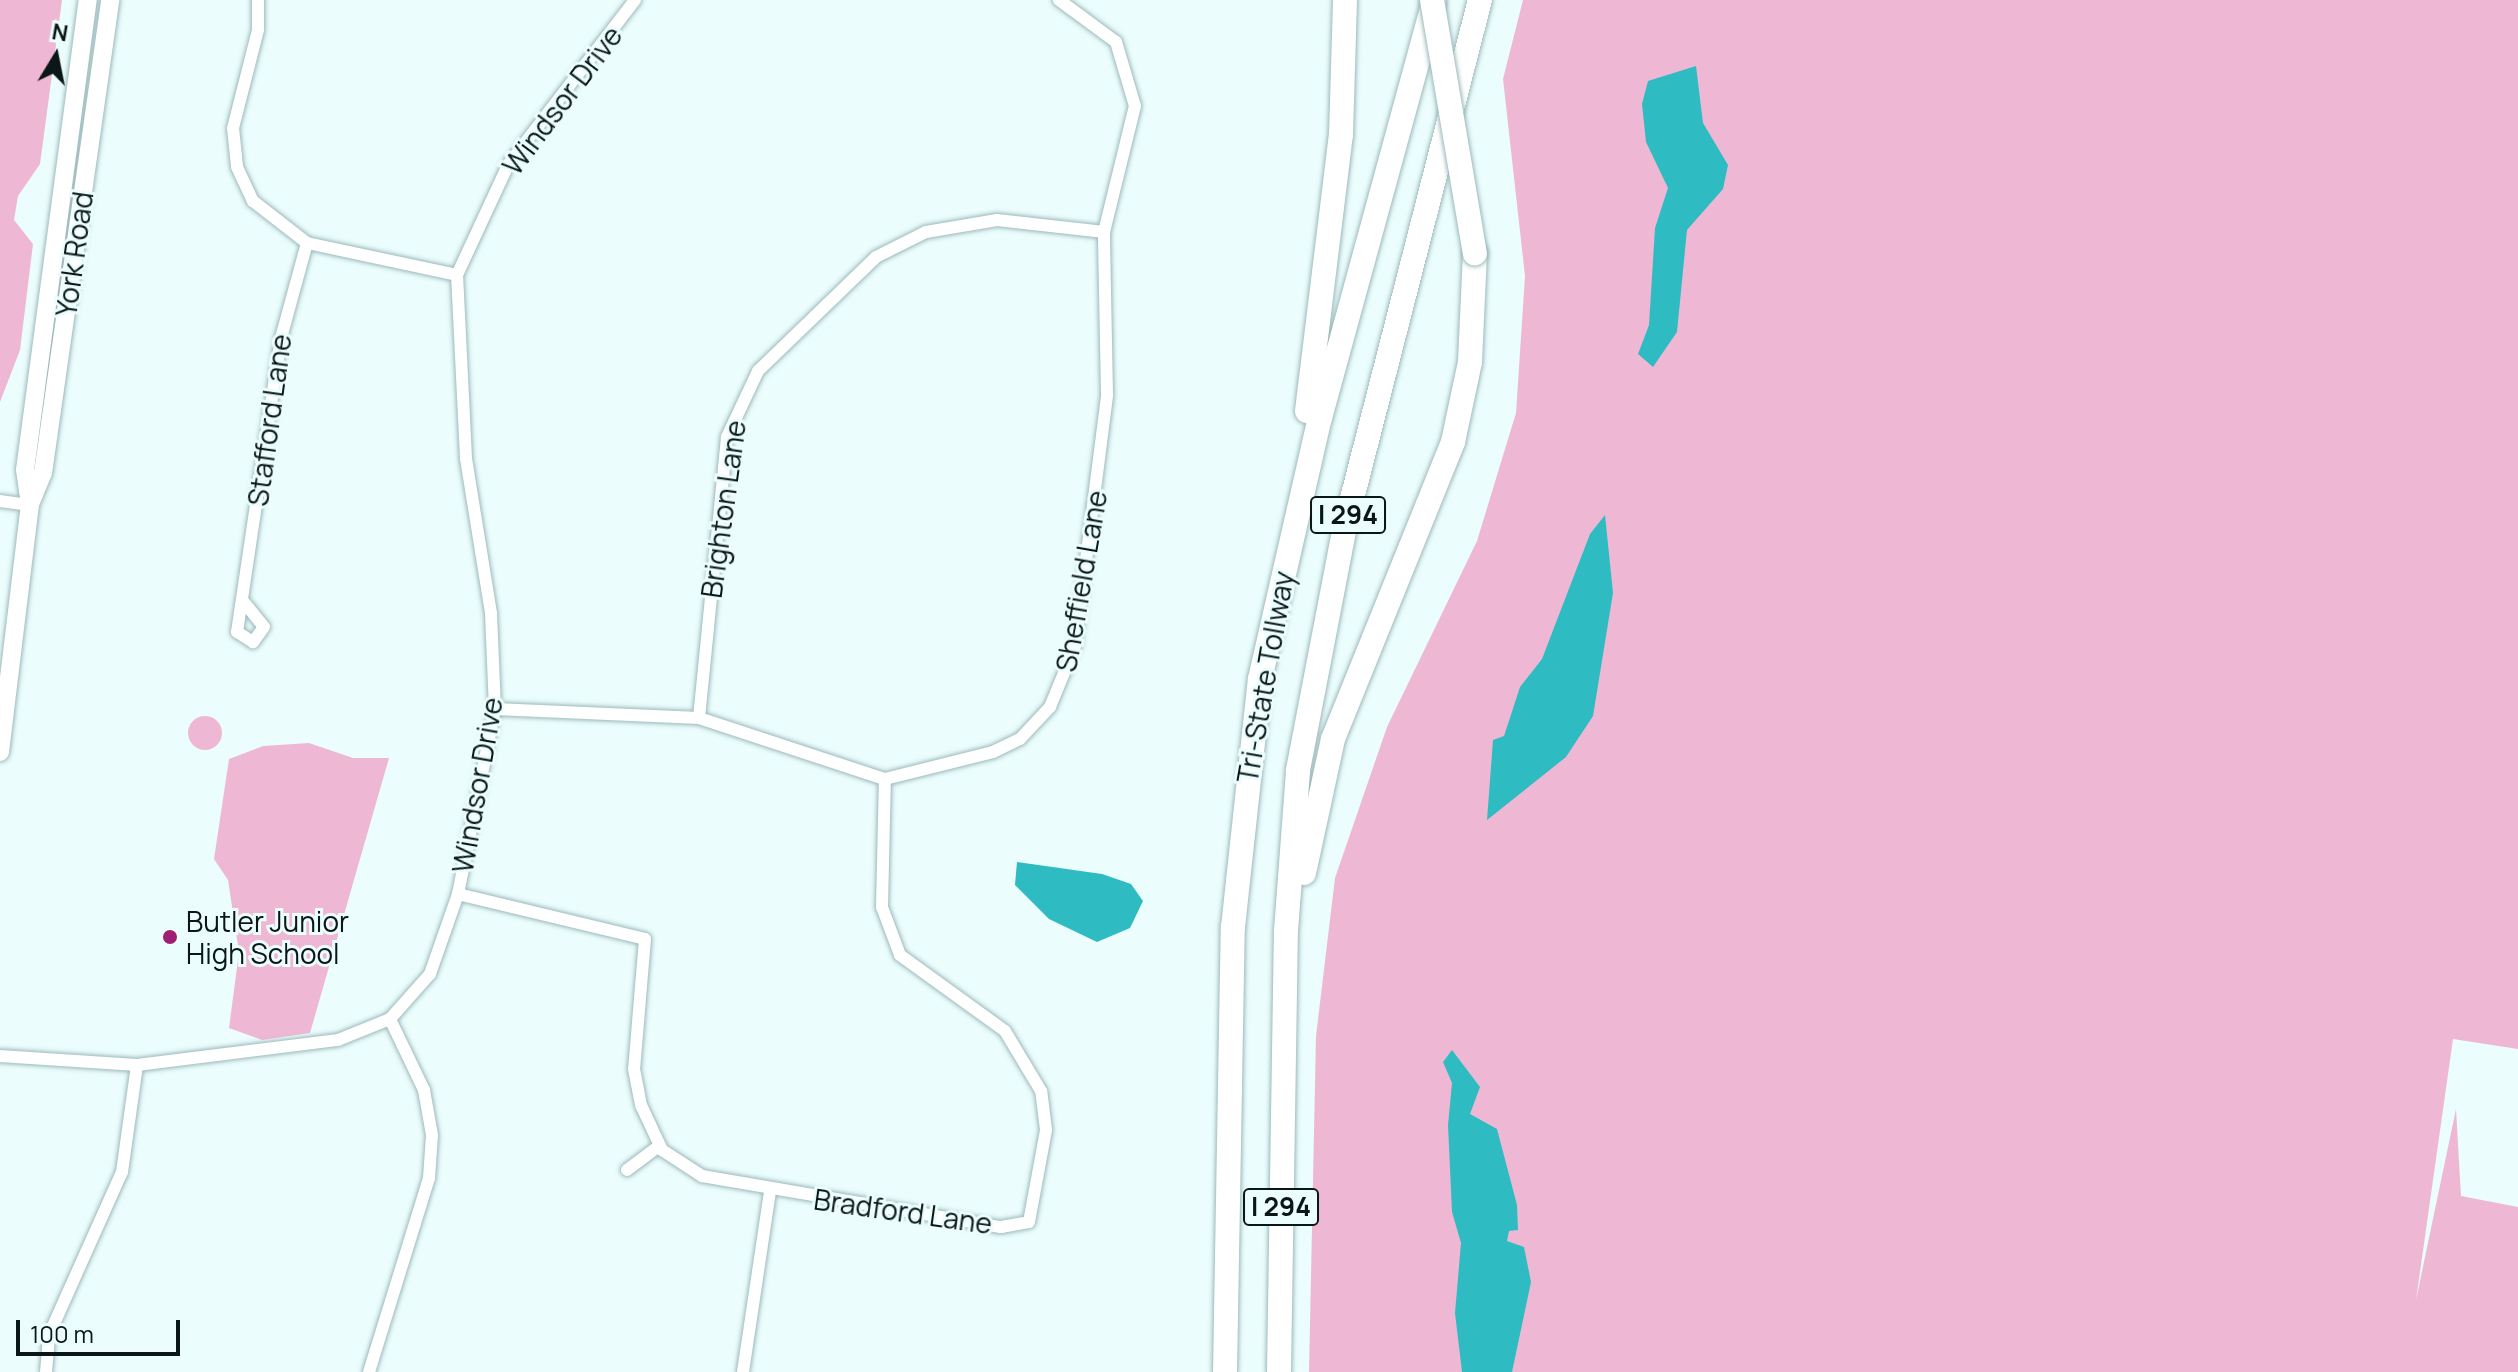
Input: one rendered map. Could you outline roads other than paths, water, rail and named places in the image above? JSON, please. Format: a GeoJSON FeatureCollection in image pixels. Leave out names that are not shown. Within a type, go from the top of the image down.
{"type":"FeatureCollection","features":[{"type":"Feature","properties":{"kind":"highway"},"geometry":{"type":"LineString","coordinates":[[1276,598],[1328,260],[1345,0]]}},
{"type":"Feature","properties":{"kind":"highway"},"geometry":{"type":"LineString","coordinates":[[1284,1042],[1324,772],[1453,442],[1470,362],[1475,253],[1433,0]]}},
{"type":"Feature","properties":{"kind":"highway","name":"Tri-State Tollway"},"geometry":{"type":"LineString","coordinates":[[1225,1372],[1237,857],[1276,598],[1433,0]]}},
{"type":"Feature","properties":{"kind":"highway","name":"Tri-State Tollway"},"geometry":{"type":"LineString","coordinates":[[1279,1372],[1284,1042],[1298,770],[1311,690],[1368,428],[1480,0]]}},
{"type":"Feature","properties":{"kind":"main road","name":"York Road"},"geometry":{"type":"LineString","coordinates":[[0,752],[30,505],[25,470],[88,0]]}},
{"type":"Feature","properties":{"kind":"main road","name":"York Road"},"geometry":{"type":"LineString","coordinates":[[30,505],[43,473],[110,0]]}},
{"type":"Feature","properties":{"kind":"street"},"geometry":{"type":"LineString","coordinates":[[258,0],[258,30],[235,117],[235,158],[253,201],[307,243],[457,275]]}},
{"type":"Feature","properties":{"kind":"street","name":"Windsor Drive"},"geometry":{"type":"LineString","coordinates":[[0,1056],[137,1065],[338,1040],[390,1019],[437,961],[458,894],[495,709],[491,613],[466,458],[457,275],[508,165],[635,0]]}},
{"type":"Feature","properties":{"kind":"street","name":"Sheffield Lane"},"geometry":{"type":"LineString","coordinates":[[885,779],[980,757],[1020,739],[1067,678],[1104,432],[1104,232],[1133,128],[1134,88],[1116,42],[1059,0]]}},
{"type":"Feature","properties":{"kind":"street","name":"Brighton Lane"},"geometry":{"type":"LineString","coordinates":[[699,718],[727,437],[758,371],[876,257],[926,232],[997,220],[1104,232]]}},
{"type":"Feature","properties":{"kind":"street","name":"Stafford Lane"},"geometry":{"type":"LineString","coordinates":[[243,601],[282,328],[307,243]]}},
{"type":"Feature","properties":{"kind":"street"},"geometry":{"type":"LineString","coordinates":[[0,501],[30,505]]}},
{"type":"Feature","properties":{"kind":"street"},"geometry":{"type":"LineString","coordinates":[[495,709],[699,718],[885,779]]}},
{"type":"Feature","properties":{"kind":"street","name":"Bradford Lane"},"geometry":{"type":"LineString","coordinates":[[659,1146],[713,1180],[770,1192],[1001,1227],[1029,1222],[1036,1199],[1045,1111],[1022,1049],[990,1019],[916,972],[889,933],[881,898],[885,779]]}},
{"type":"Feature","properties":{"kind":"street"},"geometry":{"type":"LineString","coordinates":[[458,894],[645,939],[634,1069],[659,1146],[627,1170]]}},
{"type":"Feature","properties":{"kind":"street"},"geometry":{"type":"LineString","coordinates":[[369,1372],[429,1178],[432,1135],[424,1090],[390,1019]]}},
{"type":"Feature","properties":{"kind":"street"},"geometry":{"type":"LineString","coordinates":[[46,1372],[49,1335],[122,1172],[137,1065]]}},
{"type":"Feature","properties":{"kind":"street"},"geometry":{"type":"LineString","coordinates":[[743,1372],[770,1192]]}},
{"type":"Feature","properties":{"kind":"water"},"geometry":{"type":"Polygon","coordinates":[[[1696,66],[1703,123],[1728,165],[1723,189],[1687,230],[1677,332],[1653,367],[1638,354],[1649,325],[1655,228],[1668,188],[1646,142],[1642,104],[1648,81],[1696,66]]]}},
{"type":"Feature","properties":{"kind":"water"},"geometry":{"type":"Polygon","coordinates":[[[1605,515],[1613,593],[1593,716],[1566,757],[1487,820],[1493,740],[1504,736],[1520,687],[1542,659],[1590,534],[1605,515]]]}},
{"type":"Feature","properties":{"kind":"water"},"geometry":{"type":"Polygon","coordinates":[[[1017,862],[1102,874],[1131,884],[1143,901],[1130,928],[1097,942],[1049,919],[1015,885],[1017,862]]]}},
{"type":"Feature","properties":{"kind":"water"},"geometry":{"type":"Polygon","coordinates":[[[1452,1050],[1480,1087],[1470,1114],[1497,1129],[1517,1205],[1518,1230],[1509,1231],[1507,1241],[1524,1247],[1531,1282],[1512,1372],[1462,1372],[1455,1313],[1461,1243],[1452,1212],[1448,1125],[1452,1083],[1443,1062],[1452,1050]]]}},
{"type":"Feature","properties":{"kind":"place","name":"Butler Junior High School"},"geometry":{"type":"Point","coordinates":[170,937]}}]}
